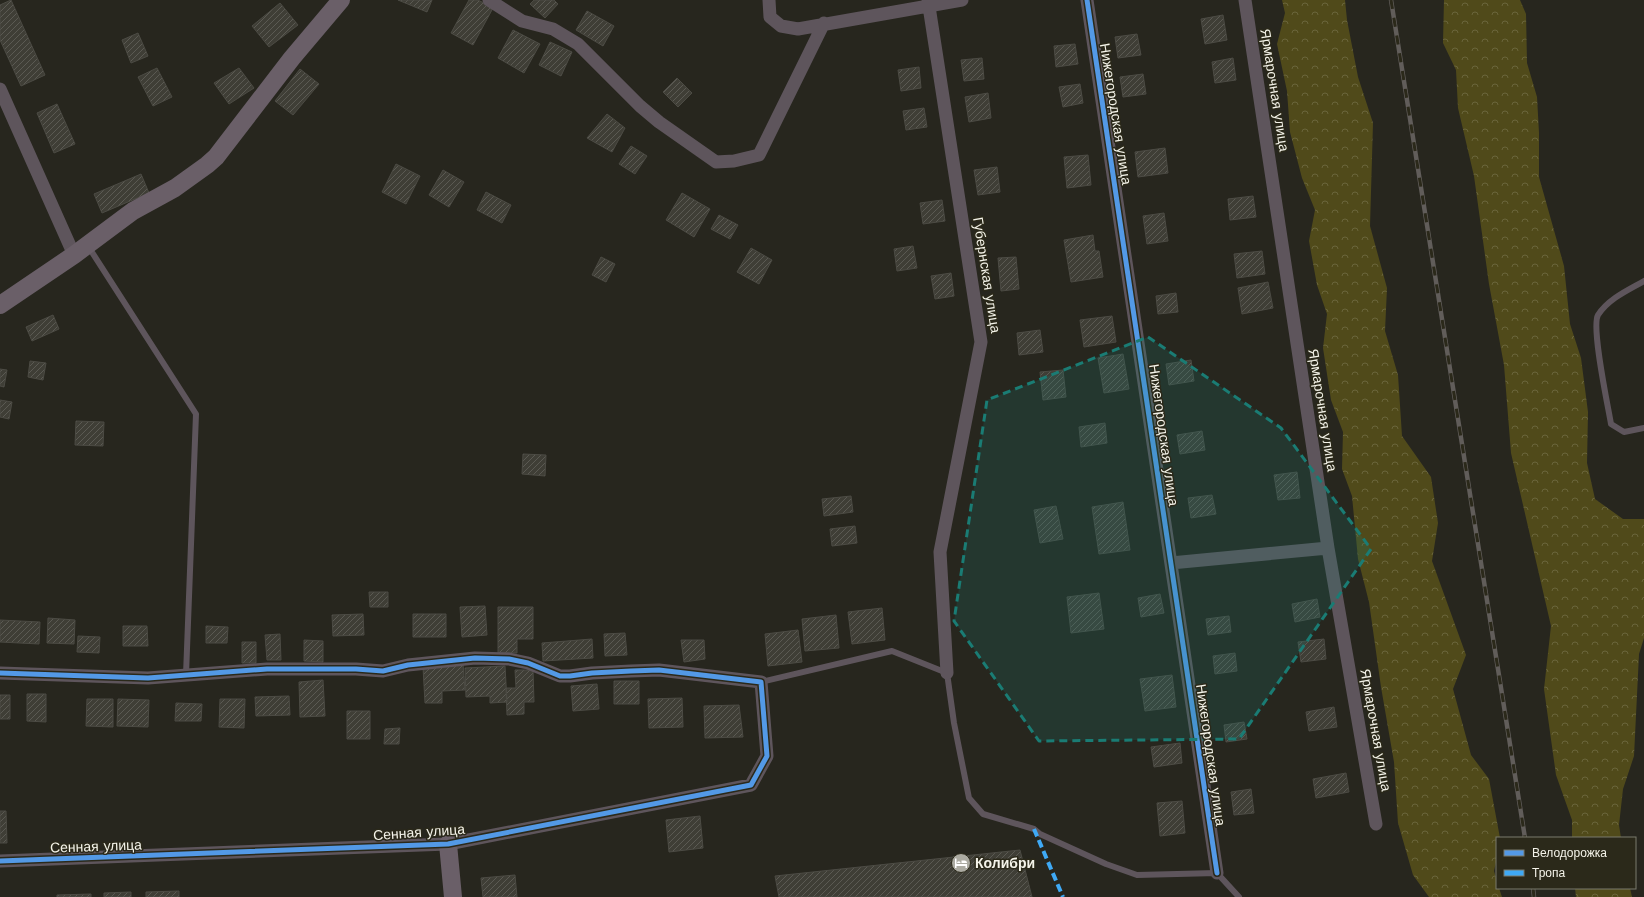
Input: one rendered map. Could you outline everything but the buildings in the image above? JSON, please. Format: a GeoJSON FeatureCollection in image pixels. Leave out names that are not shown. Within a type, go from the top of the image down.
{"type":"FeatureCollection","features":[{"type":"Feature","properties":{"kind":"street"},"geometry":{"type":"LineString","coordinates":[[0,305],[81,250],[133,211],[175,188],[216,157],[292,58],[341,0]]}},
{"type":"Feature","properties":{"kind":"street"},"geometry":{"type":"LineString","coordinates":[[489,0],[522,21],[553,29],[578,44],[640,106],[659,122],[716,162],[734,161],[759,155],[824,23]]}},
{"type":"Feature","properties":{"kind":"street"},"geometry":{"type":"LineString","coordinates":[[769,0],[770,17],[781,26],[798,28],[928,3],[962,0]]}},
{"type":"Feature","properties":{"kind":"street","name":"Нижегородская улица"},"geometry":{"type":"LineString","coordinates":[[1087,0],[1217,873]]}},
{"type":"Feature","properties":{"kind":"street","name":"Ярмарочная улица"},"geometry":{"type":"LineString","coordinates":[[1245,0],[1328,548],[1376,824]]}},
{"type":"Feature","properties":{"kind":"street","name":"Губернская улица"},"geometry":{"type":"LineString","coordinates":[[928,3],[981,342],[940,552],[947,673]]}},
{"type":"Feature","properties":{"kind":"street"},"geometry":{"type":"LineString","coordinates":[[0,89],[81,250]]}},
{"type":"Feature","properties":{"kind":"street"},"geometry":{"type":"LineString","coordinates":[[1171,563],[1328,548]]}},
{"type":"Feature","properties":{"kind":"street"},"geometry":{"type":"LineString","coordinates":[[0,673],[148,678],[267,669],[356,669],[383,671],[408,665],[475,658],[508,659],[528,663],[560,676],[631,670],[659,670],[761,682]]}},
{"type":"Feature","properties":{"kind":"street","name":"Сенная улица"},"geometry":{"type":"LineString","coordinates":[[0,861],[448,844],[751,784],[767,756],[761,682]]}},
{"type":"Feature","properties":{"kind":"street"},"geometry":{"type":"LineString","coordinates":[[448,844],[453,897]]}},
{"type":"Feature","properties":{"kind":"lane"},"geometry":{"type":"LineString","coordinates":[[81,250],[196,414],[186,675]]}},
{"type":"Feature","properties":{"kind":"lane"},"geometry":{"type":"LineString","coordinates":[[1644,280],[1610,302],[1597,317],[1597,335],[1611,424],[1624,432],[1644,428]]}},
{"type":"Feature","properties":{"kind":"lane"},"geometry":{"type":"LineString","coordinates":[[761,682],[892,651],[947,673],[954,723],[969,798],[983,814],[1034,829],[1040,834],[1106,864],[1137,875],[1217,873],[1239,897]]}},
{"type":"Feature","properties":{"kind":"highlighted area"},"geometry":{"type":"Polygon","coordinates":[[[1148,337],[1281,428],[1371,549],[1239,739],[1039,741],[954,621],[987,400],[1148,337]]]}},
{"type":"Feature","properties":{"kind":"green space"},"geometry":{"type":"Polygon","coordinates":[[[1282,0],[1345,0],[1347,20],[1358,77],[1373,123],[1370,226],[1387,288],[1385,331],[1398,375],[1402,436],[1431,477],[1438,523],[1432,561],[1466,655],[1453,689],[1471,755],[1489,779],[1500,837],[1496,837],[1496,862],[1494,871],[1496,878],[1496,889],[1499,889],[1502,897],[1429,897],[1413,875],[1398,823],[1394,762],[1381,687],[1369,602],[1358,559],[1352,496],[1342,469],[1343,432],[1331,400],[1323,348],[1327,314],[1317,285],[1309,241],[1315,210],[1302,178],[1290,132],[1287,91],[1277,44],[1285,13],[1282,0]]]}},
{"type":"Feature","properties":{"kind":"green space"},"geometry":{"type":"Polygon","coordinates":[[[1444,0],[1520,0],[1526,14],[1527,63],[1537,97],[1539,177],[1564,266],[1570,324],[1581,358],[1588,412],[1587,463],[1595,499],[1623,519],[1644,519],[1644,638],[1639,654],[1634,756],[1623,789],[1619,825],[1621,837],[1572,837],[1572,820],[1556,775],[1544,689],[1551,626],[1511,453],[1504,365],[1489,284],[1474,176],[1458,108],[1456,70],[1443,43],[1444,0]]]}},
{"type":"Feature","properties":{"kind":"green space"},"geometry":{"type":"Polygon","coordinates":[[[1575,889],[1630,889],[1632,897],[1576,897],[1575,889]]]}},
{"type":"Feature","properties":{"kind":"railway"},"geometry":{"type":"LineString","coordinates":[[1391,0],[1525,837]]}},
{"type":"Feature","properties":{"kind":"railway"},"geometry":{"type":"LineString","coordinates":[[1533,889],[1534,897]]}},
{"type":"Feature","properties":{"kind":"marked path"},"geometry":{"type":"LineString","coordinates":[[1034,829],[1063,897]]}},
{"type":"Feature","properties":{"kind":"cycle path"},"geometry":{"type":"LineString","coordinates":[[1087,0],[1217,873]]}},
{"type":"Feature","properties":{"kind":"cycle path"},"geometry":{"type":"LineString","coordinates":[[0,673],[148,678],[267,669],[356,669],[383,671],[408,665],[475,658],[509,659],[528,663],[560,676],[659,670],[761,682],[767,756],[751,785],[448,844],[0,861]]}},
{"type":"Feature","properties":{"kind":"place","name":"Колибри"},"geometry":{"type":"Point","coordinates":[961,863]}}]}
